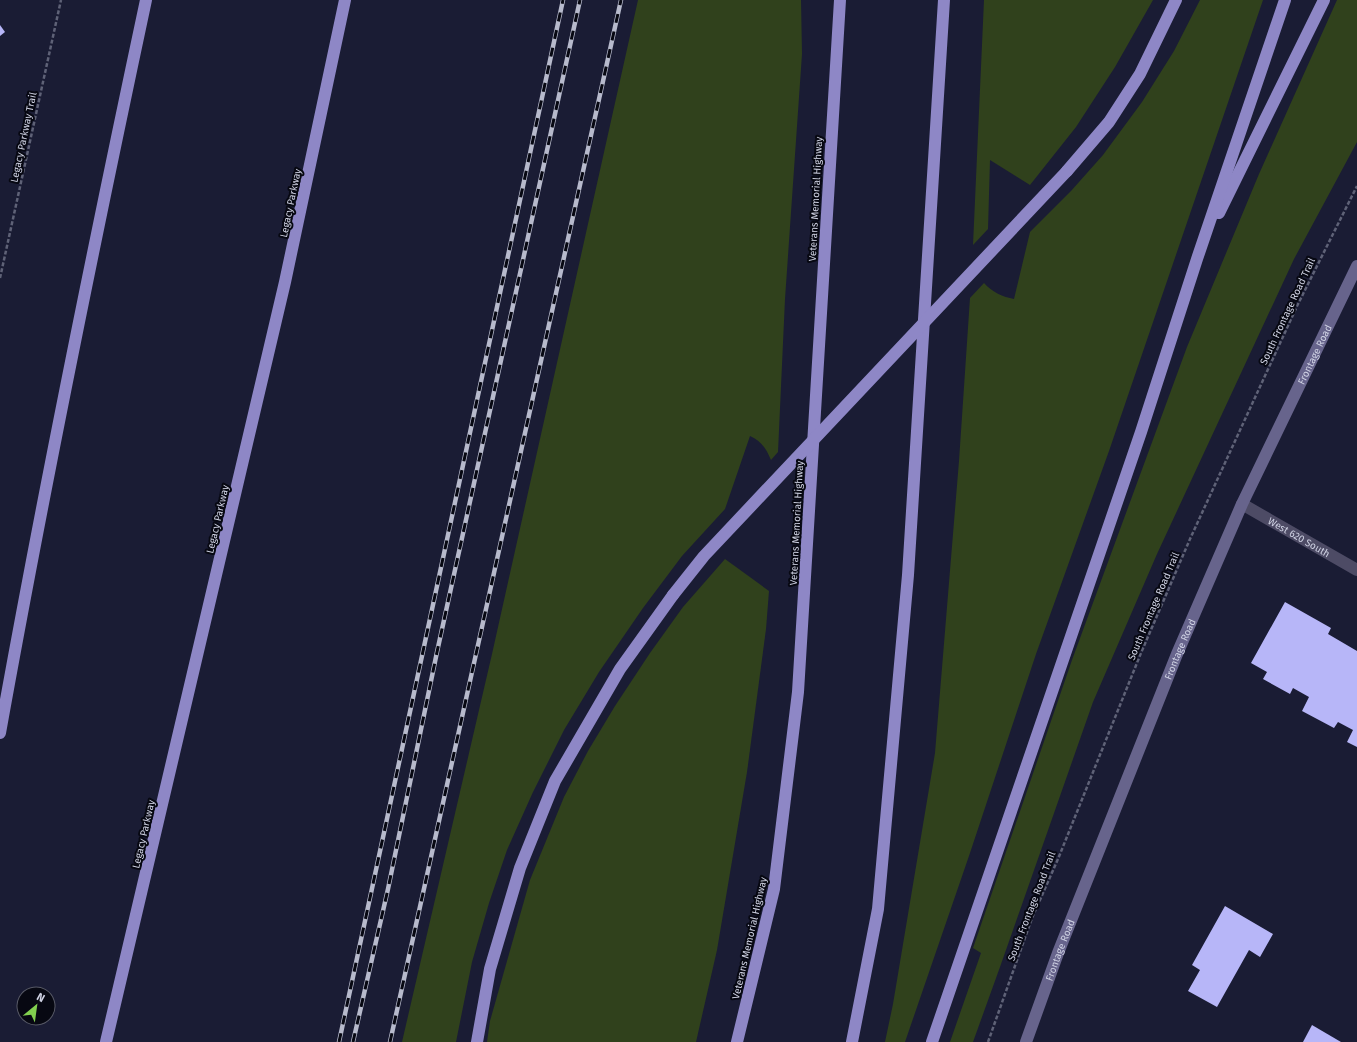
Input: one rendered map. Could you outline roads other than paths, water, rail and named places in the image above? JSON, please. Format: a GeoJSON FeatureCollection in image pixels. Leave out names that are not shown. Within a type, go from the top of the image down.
{"type":"FeatureCollection","features":[{"type":"Feature","properties":{"kind":"highway"},"geometry":{"type":"LineString","coordinates":[[0,733],[23,606],[89,272],[146,0]]}},
{"type":"Feature","properties":{"kind":"highway","name":"Legacy Parkway"},"geometry":{"type":"LineString","coordinates":[[106,1042],[285,282],[345,0]]}},
{"type":"Feature","properties":{"kind":"highway","name":"Veterans Memorial Highway"},"geometry":{"type":"LineString","coordinates":[[737,1042],[774,889],[798,692],[840,0]]}},
{"type":"Feature","properties":{"kind":"highway"},"geometry":{"type":"LineString","coordinates":[[852,1042],[878,909],[908,575],[944,0]]}},
{"type":"Feature","properties":{"kind":"highway"},"geometry":{"type":"LineString","coordinates":[[477,1042],[490,969],[520,868],[555,781],[620,669],[673,595],[704,556],[1067,171],[1109,122],[1140,74],[1176,0]]}},
{"type":"Feature","properties":{"kind":"highway"},"geometry":{"type":"LineString","coordinates":[[932,1042],[1141,432],[1197,259],[1285,0]]}},
{"type":"Feature","properties":{"kind":"highway"},"geometry":{"type":"LineString","coordinates":[[1197,259],[1324,0]]}},
{"type":"Feature","properties":{"kind":"street","name":"Frontage Road"},"geometry":{"type":"LineString","coordinates":[[1026,1042],[1058,953],[1169,672],[1242,504],[1357,266]]}},
{"type":"Feature","properties":{"kind":"street","name":"West 620 South"},"geometry":{"type":"LineString","coordinates":[[1242,504],[1357,570]]}},
{"type":"Feature","properties":{"kind":"railway"},"geometry":{"type":"LineString","coordinates":[[339,1042],[563,0]]}},
{"type":"Feature","properties":{"kind":"railway"},"geometry":{"type":"LineString","coordinates":[[353,1042],[388,889],[437,652],[580,0]]}},
{"type":"Feature","properties":{"kind":"railway"},"geometry":{"type":"LineString","coordinates":[[390,1042],[621,0]]}}]}
